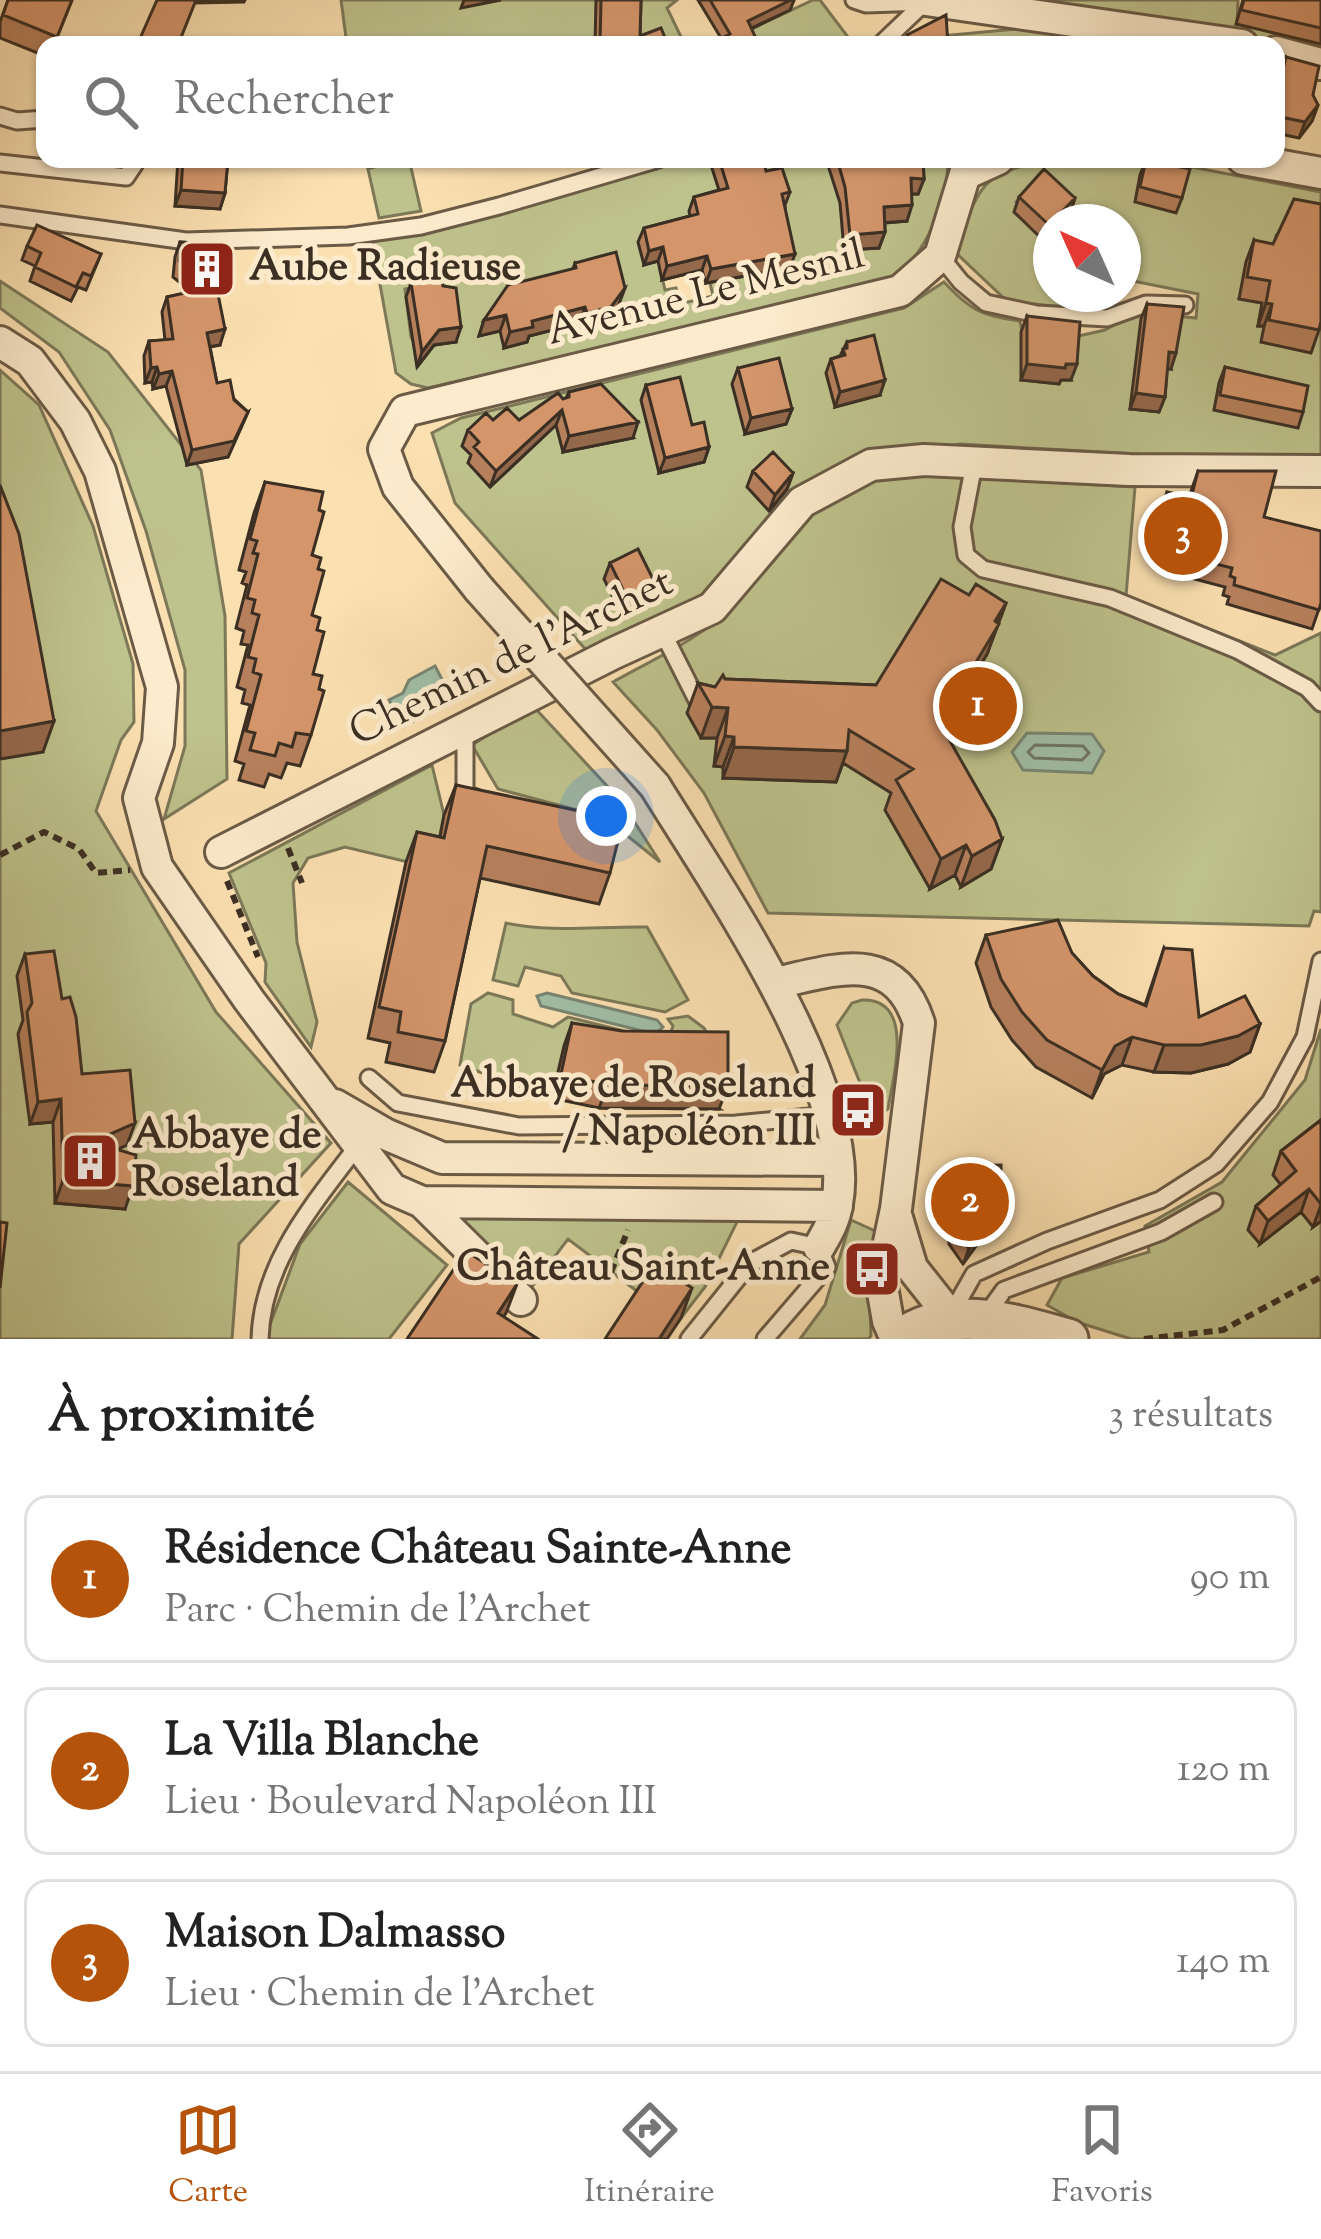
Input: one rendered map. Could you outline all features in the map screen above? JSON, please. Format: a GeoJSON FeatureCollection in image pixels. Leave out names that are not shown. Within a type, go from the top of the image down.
{"type":"FeatureCollection","features":[{"type":"Feature","properties":{"kind":"street"},"geometry":{"type":"LineString","coordinates":[[926,1],[1177,36]]}},
{"type":"Feature","properties":{"kind":"street"},"geometry":{"type":"LineString","coordinates":[[1285,54],[1321,64]]}},
{"type":"Feature","properties":{"kind":"street"},"geometry":{"type":"LineString","coordinates":[[1285,167],[1321,173]]}},
{"type":"Feature","properties":{"kind":"street"},"geometry":{"type":"LineString","coordinates":[[940,256],[965,174],[978,168]]}},
{"type":"Feature","properties":{"kind":"street","name":"Avenue Le Mesnil"},"geometry":{"type":"LineString","coordinates":[[776,982],[655,785],[479,589],[398,487],[384,449],[405,411],[900,291],[940,256]]}},
{"type":"Feature","properties":{"kind":"street"},"geometry":{"type":"LineString","coordinates":[[0,342],[30,361],[75,422],[100,471],[161,687],[158,743],[139,798],[158,867],[249,1000],[392,1189],[422,1202],[521,1300]]}},
{"type":"Feature","properties":{"kind":"street","name":"Chemin de l'Archet"},"geometry":{"type":"LineString","coordinates":[[221,852],[712,608],[802,502],[872,465],[924,460],[1129,470],[1321,471]]}},
{"type":"Feature","properties":{"kind":"street"},"geometry":{"type":"LineString","coordinates":[[820,1247],[837,1206],[838,1160],[830,1115],[776,982],[860,969],[886,972],[910,996],[919,1023],[896,1209],[881,1281],[888,1321],[898,1339],[916,1327],[1017,1325],[1068,1339]]}},
{"type":"Feature","properties":{"kind":"street"},"geometry":{"type":"LineString","coordinates":[[323,1098],[385,1134],[442,1158],[838,1160]]}},
{"type":"Feature","properties":{"kind":"street"},"geometry":{"type":"LineString","coordinates":[[422,1202],[837,1206]]}},
{"type":"Feature","properties":{"kind":"street"},"geometry":{"type":"LineString","coordinates":[[896,1209],[911,1268],[976,1326]]}},
{"type":"Feature","properties":{"kind":"lane"},"geometry":{"type":"LineString","coordinates":[[854,0],[866,4],[926,1]]}},
{"type":"Feature","properties":{"kind":"lane"},"geometry":{"type":"LineString","coordinates":[[889,36],[926,1]]}},
{"type":"Feature","properties":{"kind":"lane"},"geometry":{"type":"LineString","coordinates":[[0,116],[36,120]]}},
{"type":"Feature","properties":{"kind":"lane"},"geometry":{"type":"LineString","coordinates":[[0,163],[36,167]]}},
{"type":"Feature","properties":{"kind":"lane"},"geometry":{"type":"LineString","coordinates":[[45,168],[126,177],[132,168]]}},
{"type":"Feature","properties":{"kind":"lane"},"geometry":{"type":"LineString","coordinates":[[0,214],[186,242],[348,236],[421,226],[627,168]]}},
{"type":"Feature","properties":{"kind":"lane"},"geometry":{"type":"LineString","coordinates":[[940,256],[986,303],[1037,314],[1107,318],[1146,304],[1185,305]]}},
{"type":"Feature","properties":{"kind":"lane"},"geometry":{"type":"LineString","coordinates":[[974,464],[962,527],[966,555],[982,569],[1110,598],[1237,650],[1307,688],[1321,704]]}},
{"type":"Feature","properties":{"kind":"lane"},"geometry":{"type":"LineString","coordinates":[[662,631],[700,706]]}},
{"type":"Feature","properties":{"kind":"lane"},"geometry":{"type":"LineString","coordinates":[[465,728],[465,795],[487,801]]}},
{"type":"Feature","properties":{"kind":"lane"},"geometry":{"type":"LineString","coordinates":[[976,1326],[974,1274],[1047,1241],[1160,1200],[1216,1164],[1270,1102],[1305,1037],[1321,961]]}},
{"type":"Feature","properties":{"kind":"lane"},"geometry":{"type":"LineString","coordinates":[[369,1078],[398,1103],[519,1126],[736,1124],[830,1115]]}},
{"type":"Feature","properties":{"kind":"lane"},"geometry":{"type":"LineString","coordinates":[[260,1339],[261,1309],[287,1241],[358,1144]]}},
{"type":"Feature","properties":{"kind":"lane"},"geometry":{"type":"LineString","coordinates":[[976,1326],[1004,1290],[1161,1232],[1214,1202]]}},
{"type":"Feature","properties":{"kind":"lane"},"geometry":{"type":"LineString","coordinates":[[689,1339],[750,1263],[791,1241],[820,1247],[827,1267],[765,1339]]}},
{"type":"Feature","properties":{"kind":"path"},"geometry":{"type":"LineString","coordinates":[[0,855],[44,832],[79,849],[96,873],[158,867]]}},
{"type":"Feature","properties":{"kind":"path"},"geometry":{"type":"LineString","coordinates":[[221,852],[223,871],[261,965],[265,989],[249,1000]]}},
{"type":"Feature","properties":{"kind":"path"},"geometry":{"type":"LineString","coordinates":[[611,1272],[638,1204]]}},
{"type":"Feature","properties":{"kind":"path"},"geometry":{"type":"LineString","coordinates":[[1144,1339],[1223,1330],[1321,1277]]}},
{"type":"Feature","properties":{"kind":"shaded area"},"geometry":{"type":"Polygon","coordinates":[[[341,0],[677,0],[667,8],[681,36],[346,36],[341,0]]]}},
{"type":"Feature","properties":{"kind":"shaded area"},"geometry":{"type":"Polygon","coordinates":[[[820,0],[847,36],[736,36],[820,0]]]}},
{"type":"Feature","properties":{"kind":"shaded area"},"geometry":{"type":"Polygon","coordinates":[[[947,0],[1238,0],[1237,24],[1297,0],[1286,48],[1285,36],[1223,34],[947,0]]]}},
{"type":"Feature","properties":{"kind":"shaded area"},"geometry":{"type":"Polygon","coordinates":[[[1016,29],[1115,36],[940,36],[1016,29]]]}},
{"type":"Feature","properties":{"kind":"shaded area"},"geometry":{"type":"Polygon","coordinates":[[[411,168],[421,211],[379,218],[368,169],[411,168]]]}},
{"type":"Feature","properties":{"kind":"shaded area"},"geometry":{"type":"Polygon","coordinates":[[[658,168],[947,168],[933,225],[894,279],[428,388],[396,373],[372,240],[658,168]],[[704,258],[660,268],[665,290],[676,288],[680,304],[713,296],[704,258]],[[423,286],[405,289],[411,337],[421,356],[430,346],[456,341],[423,286]]]}},
{"type":"Feature","properties":{"kind":"shaded area"},"geometry":{"type":"Polygon","coordinates":[[[1016,168],[1197,168],[1321,192],[1321,228],[1276,235],[1272,255],[1239,298],[1257,302],[1265,289],[1258,325],[1264,326],[1321,307],[1321,461],[1193,464],[1138,454],[960,444],[851,462],[717,591],[587,651],[455,503],[432,433],[461,418],[904,308],[944,282],[978,310],[1020,321],[1022,332],[1074,337],[1105,330],[1137,312],[1196,318],[1198,294],[1141,283],[1141,204],[1051,204],[1026,191],[1016,202],[1033,226],[1033,304],[1007,301],[955,252],[973,206],[991,180],[1016,168]]]}},
{"type":"Feature","properties":{"kind":"shaded area"},"geometry":{"type":"Polygon","coordinates":[[[0,281],[108,352],[201,470],[225,616],[227,779],[164,819],[185,746],[185,670],[146,531],[110,430],[59,352],[0,308],[0,281]]]}},
{"type":"Feature","properties":{"kind":"shaded area"},"geometry":{"type":"Polygon","coordinates":[[[0,370],[39,405],[93,526],[133,664],[134,722],[121,740],[96,811],[216,1012],[331,1143],[239,1244],[232,1339],[0,1339],[0,759],[43,752],[14,585],[0,544],[0,370]]]}},
{"type":"Feature","properties":{"kind":"shaded area"},"geometry":{"type":"Polygon","coordinates":[[[905,474],[1135,487],[1126,596],[1275,655],[1321,633],[1321,912],[1314,911],[1309,926],[768,913],[704,793],[613,682],[719,619],[799,523],[825,501],[853,487],[905,474]]]}},
{"type":"Feature","properties":{"kind":"shaded area"},"geometry":{"type":"Polygon","coordinates":[[[533,706],[621,801],[660,862],[604,817],[498,789],[472,745],[533,706]]]}},
{"type":"Feature","properties":{"kind":"shaded area"},"geometry":{"type":"Polygon","coordinates":[[[432,765],[444,815],[433,868],[345,847],[308,858],[293,883],[297,942],[317,1022],[311,1047],[265,982],[266,963],[229,873],[432,765]]]}},
{"type":"Feature","properties":{"kind":"shaded area"},"geometry":{"type":"Polygon","coordinates":[[[506,923],[647,927],[688,1000],[665,1012],[572,993],[561,976],[525,967],[518,986],[493,980],[506,923]]]}},
{"type":"Feature","properties":{"kind":"shaded area"},"geometry":{"type":"Polygon","coordinates":[[[488,993],[513,1000],[513,1014],[553,1027],[568,1017],[669,1038],[673,1026],[668,1019],[688,1016],[704,1028],[720,1055],[552,1098],[460,1065],[471,1004],[488,993]]]}},
{"type":"Feature","properties":{"kind":"shaded area"},"geometry":{"type":"Polygon","coordinates":[[[852,1003],[879,1003],[890,1012],[897,1042],[888,1109],[869,1122],[864,1093],[837,1025],[852,1003]]]}},
{"type":"Feature","properties":{"kind":"shaded area"},"geometry":{"type":"Polygon","coordinates":[[[1321,1029],[1321,1339],[1131,1339],[1077,1322],[1047,1305],[1062,1278],[1149,1252],[1145,1226],[1222,1182],[1305,1080],[1321,1029]]]}},
{"type":"Feature","properties":{"kind":"shaded area"},"geometry":{"type":"Polygon","coordinates":[[[348,1182],[447,1265],[389,1339],[269,1339],[268,1330],[300,1244],[348,1182]]]}},
{"type":"Feature","properties":{"kind":"shaded area"},"geometry":{"type":"Polygon","coordinates":[[[452,1216],[738,1220],[705,1287],[681,1318],[568,1239],[528,1292],[452,1216]]]}},
{"type":"Feature","properties":{"kind":"shaded area"},"geometry":{"type":"Polygon","coordinates":[[[851,1220],[875,1231],[869,1276],[871,1336],[800,1339],[825,1305],[851,1220]]]}},
{"type":"Feature","properties":{"kind":"water"},"geometry":{"type":"Polygon","coordinates":[[[435,666],[453,700],[403,727],[389,700],[403,693],[409,680],[435,666]]]}},
{"type":"Feature","properties":{"kind":"water"},"geometry":{"type":"Polygon","coordinates":[[[1027,733],[1092,734],[1104,751],[1092,773],[1023,770],[1012,752],[1027,733]]]}},
{"type":"Feature","properties":{"kind":"water"},"geometry":{"type":"Polygon","coordinates":[[[547,993],[657,1020],[663,1027],[655,1034],[541,1006],[537,996],[547,993]]]}},
{"type":"Feature","properties":{"kind":"building"},"geometry":{"type":"Polygon","coordinates":[[[8,0],[72,0],[57,36],[3,15],[8,0]]]}},
{"type":"Feature","properties":{"kind":"building"},"geometry":{"type":"Polygon","coordinates":[[[157,0],[196,0],[182,36],[141,36],[157,0]]]}},
{"type":"Feature","properties":{"kind":"building"},"geometry":{"type":"Polygon","coordinates":[[[601,0],[641,0],[640,36],[600,36],[601,0]]]}},
{"type":"Feature","properties":{"kind":"building"},"geometry":{"type":"Polygon","coordinates":[[[710,0],[791,0],[748,21],[755,36],[726,36],[730,34],[710,0]]]}},
{"type":"Feature","properties":{"kind":"building"},"geometry":{"type":"Polygon","coordinates":[[[1244,0],[1321,0],[1321,28],[1241,10],[1244,0]]]}},
{"type":"Feature","properties":{"kind":"building"},"geometry":{"type":"Polygon","coordinates":[[[946,15],[947,36],[907,35],[946,15]]]}},
{"type":"Feature","properties":{"kind":"building"},"geometry":{"type":"Polygon","coordinates":[[[661,28],[664,36],[640,36],[661,28]]]}},
{"type":"Feature","properties":{"kind":"building"},"geometry":{"type":"Polygon","coordinates":[[[1286,57],[1319,66],[1313,95],[1318,105],[1305,122],[1285,118],[1286,57]]]}},
{"type":"Feature","properties":{"kind":"building"},"geometry":{"type":"Polygon","coordinates":[[[182,168],[227,168],[225,193],[181,190],[182,168]]]}},
{"type":"Feature","properties":{"kind":"building"},"geometry":{"type":"Polygon","coordinates":[[[722,168],[782,168],[790,192],[782,194],[795,254],[711,269],[707,256],[667,266],[663,247],[649,251],[644,228],[698,214],[694,197],[728,188],[722,168]]]}},
{"type":"Feature","properties":{"kind":"building"},"geometry":{"type":"Polygon","coordinates":[[[840,168],[923,168],[924,179],[911,178],[912,205],[884,207],[885,232],[850,235],[840,168]]]}},
{"type":"Feature","properties":{"kind":"building"},"geometry":{"type":"Polygon","coordinates":[[[1144,168],[1190,169],[1182,198],[1140,187],[1144,168]]]}},
{"type":"Feature","properties":{"kind":"building"},"geometry":{"type":"Polygon","coordinates":[[[1044,169],[1075,198],[1069,204],[1033,204],[1033,210],[1019,197],[1044,169]]]}},
{"type":"Feature","properties":{"kind":"building"},"geometry":{"type":"Polygon","coordinates":[[[1294,199],[1321,204],[1319,330],[1269,320],[1270,281],[1247,277],[1254,240],[1273,244],[1294,199]]]}},
{"type":"Feature","properties":{"kind":"building"},"geometry":{"type":"Polygon","coordinates":[[[37,225],[101,254],[91,276],[83,273],[76,287],[35,267],[41,253],[27,246],[37,225]]]}},
{"type":"Feature","properties":{"kind":"building"},"geometry":{"type":"Polygon","coordinates":[[[180,242],[208,244],[225,329],[207,333],[217,383],[230,380],[234,400],[248,412],[234,441],[192,450],[172,371],[159,374],[157,367],[151,368],[149,341],[173,339],[167,297],[211,287],[179,261],[180,242]]]}},
{"type":"Feature","properties":{"kind":"building"},"geometry":{"type":"Polygon","coordinates":[[[616,252],[625,288],[611,307],[587,313],[585,307],[510,332],[506,315],[484,320],[508,285],[576,268],[575,263],[616,252]]]}},
{"type":"Feature","properties":{"kind":"building"},"geometry":{"type":"Polygon","coordinates":[[[441,279],[443,286],[456,288],[461,327],[439,330],[422,352],[411,283],[441,279]]]}},
{"type":"Feature","properties":{"kind":"building"},"geometry":{"type":"Polygon","coordinates":[[[1147,304],[1184,307],[1176,353],[1169,352],[1165,397],[1136,393],[1147,304]]]}},
{"type":"Feature","properties":{"kind":"building"},"geometry":{"type":"Polygon","coordinates":[[[1027,316],[1080,322],[1077,364],[1065,368],[1027,364],[1027,316]]]}},
{"type":"Feature","properties":{"kind":"building"},"geometry":{"type":"Polygon","coordinates":[[[874,335],[885,380],[840,392],[831,359],[845,355],[847,342],[874,335]]]}},
{"type":"Feature","properties":{"kind":"building"},"geometry":{"type":"Polygon","coordinates":[[[779,358],[792,409],[751,418],[738,368],[779,358]]]}},
{"type":"Feature","properties":{"kind":"building"},"geometry":{"type":"Polygon","coordinates":[[[1225,367],[1308,386],[1303,412],[1220,395],[1225,367]]]}},
{"type":"Feature","properties":{"kind":"building"},"geometry":{"type":"Polygon","coordinates":[[[680,377],[692,425],[704,422],[709,447],[665,458],[646,385],[680,377]]]}},
{"type":"Feature","properties":{"kind":"building"},"geometry":{"type":"Polygon","coordinates":[[[601,384],[638,422],[569,436],[562,410],[496,471],[474,447],[479,442],[468,430],[486,413],[493,420],[507,408],[519,420],[558,393],[563,399],[569,392],[601,384]]]}},
{"type":"Feature","properties":{"kind":"building"},"geometry":{"type":"Polygon","coordinates":[[[773,452],[793,473],[775,495],[753,471],[773,452]]]}},
{"type":"Feature","properties":{"kind":"building"},"geometry":{"type":"Polygon","coordinates":[[[1198,471],[1276,471],[1264,517],[1321,531],[1319,610],[1234,585],[1232,568],[1174,553],[1181,534],[1156,527],[1167,492],[1191,498],[1198,471]]]}},
{"type":"Feature","properties":{"kind":"building"},"geometry":{"type":"Polygon","coordinates":[[[265,482],[323,492],[319,510],[324,512],[312,555],[321,558],[318,569],[324,571],[312,615],[320,618],[317,630],[324,632],[313,674],[322,676],[319,689],[324,691],[311,735],[296,733],[292,747],[279,743],[275,756],[250,750],[255,733],[246,731],[261,675],[253,672],[256,659],[248,657],[259,615],[252,613],[255,600],[247,598],[258,554],[253,553],[257,541],[250,539],[265,482]]]}},
{"type":"Feature","properties":{"kind":"building"},"geometry":{"type":"Polygon","coordinates":[[[0,485],[19,534],[54,721],[0,731],[0,485]]]}},
{"type":"Feature","properties":{"kind":"building"},"geometry":{"type":"Polygon","coordinates":[[[638,549],[655,583],[626,596],[610,563],[638,549]]]}},
{"type":"Feature","properties":{"kind":"building"},"geometry":{"type":"Polygon","coordinates":[[[941,579],[969,595],[976,584],[1006,603],[995,621],[999,624],[958,692],[944,688],[942,727],[1002,839],[972,856],[966,845],[941,859],[896,780],[913,769],[849,730],[847,751],[734,747],[734,737],[725,736],[728,708],[712,707],[698,683],[715,687],[723,675],[725,679],[876,685],[941,579]]]}},
{"type":"Feature","properties":{"kind":"building"},"geometry":{"type":"Polygon","coordinates":[[[456,785],[603,816],[600,829],[620,833],[610,873],[487,846],[445,1041],[398,1032],[401,1012],[379,1007],[417,832],[444,838],[456,785]]]}},
{"type":"Feature","properties":{"kind":"building"},"geometry":{"type":"Polygon","coordinates":[[[1058,920],[1072,953],[1118,994],[1146,1006],[1164,948],[1192,950],[1199,1017],[1245,996],[1260,1024],[1238,1036],[1201,1045],[1164,1045],[1132,1037],[1115,1046],[1102,1070],[1047,1040],[1022,1012],[1001,979],[986,935],[1058,920]]]}},
{"type":"Feature","properties":{"kind":"building"},"geometry":{"type":"Polygon","coordinates":[[[54,951],[62,999],[70,997],[76,1017],[82,1074],[130,1070],[135,1123],[92,1142],[136,1155],[133,1186],[63,1180],[61,1099],[38,1102],[27,1012],[32,1003],[25,954],[54,951]]]}},
{"type":"Feature","properties":{"kind":"building"},"geometry":{"type":"Polygon","coordinates":[[[572,1023],[622,1031],[728,1032],[728,1086],[608,1085],[561,1074],[572,1023]]]}},
{"type":"Feature","properties":{"kind":"building"},"geometry":{"type":"Polygon","coordinates":[[[1321,1120],[1321,1204],[1309,1189],[1268,1221],[1256,1206],[1296,1171],[1281,1151],[1321,1120]]]}},
{"type":"Feature","properties":{"kind":"building"},"geometry":{"type":"Polygon","coordinates":[[[1001,1165],[1001,1204],[969,1249],[955,1230],[952,1166],[1001,1165]]]}},
{"type":"Feature","properties":{"kind":"building"},"geometry":{"type":"Polygon","coordinates":[[[0,1222],[7,1223],[0,1288],[0,1222]]]}},
{"type":"Feature","properties":{"kind":"building"},"geometry":{"type":"Polygon","coordinates":[[[466,1251],[517,1284],[498,1313],[538,1339],[407,1339],[466,1251]]]}},
{"type":"Feature","properties":{"kind":"building"},"geometry":{"type":"Polygon","coordinates":[[[655,1263],[692,1288],[659,1339],[605,1339],[655,1263]]]}},
{"type":"Feature","properties":{"kind":"place","name":"Aube Radieuse"},"geometry":{"type":"Point","coordinates":[207,269]}},
{"type":"Feature","properties":{"kind":"place","name":"Maison Dalmasso"},"geometry":{"type":"Point","coordinates":[1183,536]}},
{"type":"Feature","properties":{"kind":"place","name":"Résidence Château Sainte-Anne"},"geometry":{"type":"Point","coordinates":[978,706]}},
{"type":"Feature","properties":{"kind":"place","name":"Abbaye de Roseland / Napoléon III"},"geometry":{"type":"Point","coordinates":[858,1110]}},
{"type":"Feature","properties":{"kind":"place","name":"Abbaye de Roseland"},"geometry":{"type":"Point","coordinates":[90,1161]}},
{"type":"Feature","properties":{"kind":"place","name":"La Villa Blanche"},"geometry":{"type":"Point","coordinates":[970,1202]}},
{"type":"Feature","properties":{"kind":"place","name":"Château Saint-Anne"},"geometry":{"type":"Point","coordinates":[872,1269]}}]}
